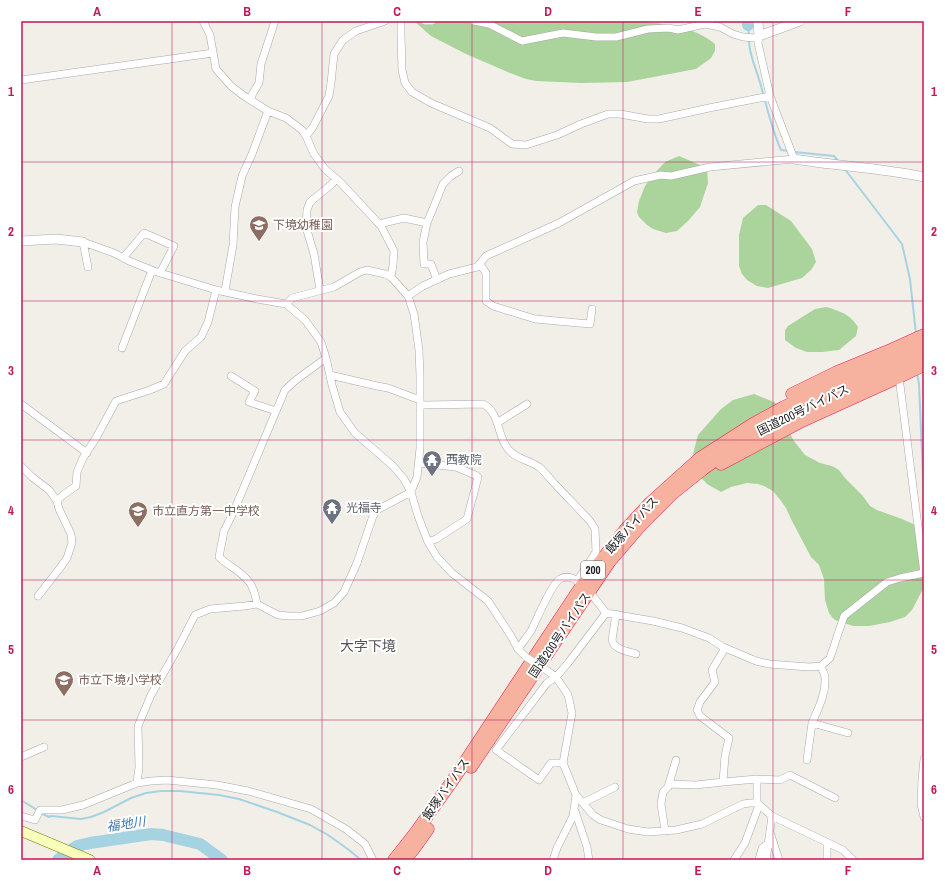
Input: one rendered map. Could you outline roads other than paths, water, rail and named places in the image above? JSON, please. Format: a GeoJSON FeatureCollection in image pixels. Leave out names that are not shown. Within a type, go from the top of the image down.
{"type":"FeatureCollection","features":[{"type":"Feature","properties":{"kind":"highway"},"geometry":{"type":"LineString","coordinates":[[700,458],[725,435],[760,412],[790,395],[837,372],[924,335]]}},
{"type":"Feature","properties":{"kind":"highway","name":"200"},"geometry":{"type":"LineString","coordinates":[[875,371],[924,345]]}},
{"type":"Feature","properties":{"kind":"highway","name":"200"},"geometry":{"type":"LineString","coordinates":[[875,371],[924,354]]}},
{"type":"Feature","properties":{"kind":"highway"},"geometry":{"type":"LineString","coordinates":[[693,478],[739,455],[771,436],[924,365]]}},
{"type":"Feature","properties":{"kind":"highway","name":"飯塚バイパス"},"geometry":{"type":"LineString","coordinates":[[394,860],[416,832],[454,777],[583,586],[611,547],[650,503],[700,458],[753,424],[784,407],[875,371]]}},
{"type":"Feature","properties":{"kind":"highway","name":"国道200号バイパス"},"geometry":{"type":"LineString","coordinates":[[404,860],[413,850],[482,751],[583,586],[610,561],[640,525],[672,494],[745,439],[767,426],[875,371]]}},
{"type":"Feature","properties":{"kind":"main road"},"geometry":{"type":"LineString","coordinates":[[21,832],[90,860]]}},
{"type":"Feature","properties":{"kind":"street"},"geometry":{"type":"LineString","coordinates":[[203,21],[210,36],[216,68],[231,86],[250,100],[268,111],[286,118],[302,130],[314,154],[325,169],[336,178],[380,224],[394,251],[391,277]]}},
{"type":"Feature","properties":{"kind":"street"},"geometry":{"type":"LineString","coordinates":[[250,100],[259,83],[261,64],[275,21]]}},
{"type":"Feature","properties":{"kind":"street"},"geometry":{"type":"LineString","coordinates":[[306,136],[314,127],[329,96],[334,54],[343,40],[356,31],[385,21]]}},
{"type":"Feature","properties":{"kind":"street"},"geometry":{"type":"LineString","coordinates":[[401,21],[402,70],[405,83],[412,92],[431,103],[490,128],[512,144],[526,145],[557,135],[608,114],[620,114],[659,120],[770,96]]}},
{"type":"Feature","properties":{"kind":"street"},"geometry":{"type":"LineString","coordinates":[[425,21],[432,21]]}},
{"type":"Feature","properties":{"kind":"street"},"geometry":{"type":"LineString","coordinates":[[474,21],[489,24],[522,41],[563,32],[596,38],[616,37],[648,29],[669,28],[678,30],[705,24],[720,27],[733,34],[743,37],[754,38],[800,21]]}},
{"type":"Feature","properties":{"kind":"street"},"geometry":{"type":"LineString","coordinates":[[758,21],[758,43],[770,96],[794,159]]}},
{"type":"Feature","properties":{"kind":"street"},"geometry":{"type":"LineString","coordinates":[[21,80],[213,54]]}},
{"type":"Feature","properties":{"kind":"street"},"geometry":{"type":"LineString","coordinates":[[225,291],[233,245],[235,207],[242,176],[268,111]]}},
{"type":"Feature","properties":{"kind":"street"},"geometry":{"type":"LineString","coordinates":[[408,296],[423,286],[449,274],[477,267],[486,256],[559,223],[634,181],[661,175],[671,176],[710,167],[794,159],[902,172],[924,177]]}},
{"type":"Feature","properties":{"kind":"street"},"geometry":{"type":"LineString","coordinates":[[437,280],[431,264],[424,264],[423,242],[427,223],[443,184],[450,176],[459,171]]}},
{"type":"Feature","properties":{"kind":"street"},"geometry":{"type":"LineString","coordinates":[[320,290],[314,254],[306,227],[307,210],[310,202],[332,184],[336,178]]}},
{"type":"Feature","properties":{"kind":"street"},"geometry":{"type":"LineString","coordinates":[[380,224],[404,218],[427,223]]}},
{"type":"Feature","properties":{"kind":"street"},"geometry":{"type":"LineString","coordinates":[[123,258],[144,233],[174,246],[160,273]]}},
{"type":"Feature","properties":{"kind":"street"},"geometry":{"type":"LineString","coordinates":[[21,241],[56,239],[83,242],[114,253],[160,273],[216,290],[286,304],[305,320],[321,342],[340,412],[355,433],[393,466],[404,479],[412,492],[418,516],[428,542],[437,557],[452,573],[488,601],[512,636],[518,649],[526,657],[556,677],[568,695],[572,713],[563,763],[576,795],[593,815],[601,820],[628,830],[648,832],[665,831],[702,824],[743,804],[758,804],[772,816],[786,824],[843,850],[853,860]]}},
{"type":"Feature","properties":{"kind":"street"},"geometry":{"type":"LineString","coordinates":[[83,242],[88,267]]}},
{"type":"Feature","properties":{"kind":"street"},"geometry":{"type":"LineString","coordinates":[[480,264],[486,272],[486,302],[493,306],[535,319],[590,324],[592,309]]}},
{"type":"Feature","properties":{"kind":"street"},"geometry":{"type":"LineString","coordinates":[[122,348],[152,270]]}},
{"type":"Feature","properties":{"kind":"street"},"geometry":{"type":"LineString","coordinates":[[137,783],[139,767],[138,726],[151,695],[195,615],[210,608],[257,604],[278,615],[302,616],[320,611],[334,603],[344,592],[357,564],[373,516],[377,510],[412,492],[417,477],[420,448],[420,376],[414,314],[408,296],[391,277],[367,270],[360,272],[334,287],[292,298],[286,304]]}},
{"type":"Feature","properties":{"kind":"street"},"geometry":{"type":"LineString","coordinates":[[57,501],[76,486],[77,472],[83,458],[96,438],[116,400],[150,390],[164,384],[185,351],[201,337],[208,322],[216,290]]}},
{"type":"Feature","properties":{"kind":"street"},"geometry":{"type":"LineString","coordinates":[[257,604],[254,589],[250,582],[219,557],[224,531],[285,390],[326,358]]}},
{"type":"Feature","properties":{"kind":"street"},"geometry":{"type":"LineString","coordinates":[[330,375],[388,388],[425,405],[483,404],[486,406],[498,423],[504,444],[509,450],[521,459],[539,467],[590,521],[595,530],[596,552],[583,586]]}},
{"type":"Feature","properties":{"kind":"street"},"geometry":{"type":"LineString","coordinates":[[232,376],[255,391],[249,402],[276,411]]}},
{"type":"Feature","properties":{"kind":"street"},"geometry":{"type":"LineString","coordinates":[[518,649],[530,631],[553,587],[559,579],[568,577],[583,586],[606,612],[682,628],[709,638],[725,648],[762,663],[809,667],[820,666],[830,658],[844,616],[887,582],[924,573],[899,377]]}},
{"type":"Feature","properties":{"kind":"street"},"geometry":{"type":"LineString","coordinates":[[21,404],[87,453]]}},
{"type":"Feature","properties":{"kind":"street"},"geometry":{"type":"LineString","coordinates":[[498,423],[527,404]]}},
{"type":"Feature","properties":{"kind":"street"},"geometry":{"type":"LineString","coordinates":[[419,463],[456,467],[478,477],[467,519],[436,539],[428,542]]}},
{"type":"Feature","properties":{"kind":"street"},"geometry":{"type":"LineString","coordinates":[[21,466],[49,490],[57,501],[59,509],[71,534],[72,543],[67,558],[38,596]]}},
{"type":"Feature","properties":{"kind":"street"},"geometry":{"type":"LineString","coordinates":[[563,763],[551,763],[539,780],[496,750],[547,683],[556,677],[568,663],[606,612]]}},
{"type":"Feature","properties":{"kind":"street"},"geometry":{"type":"LineString","coordinates":[[616,614],[612,640],[613,644],[618,648],[636,654]]}},
{"type":"Feature","properties":{"kind":"street"},"geometry":{"type":"LineString","coordinates":[[723,782],[725,756],[729,738],[700,716],[697,710],[700,702],[714,682],[712,670],[725,648]]}},
{"type":"Feature","properties":{"kind":"street"},"geometry":{"type":"LineString","coordinates":[[807,760],[812,724],[824,691],[825,676],[820,666]]}},
{"type":"Feature","properties":{"kind":"street"},"geometry":{"type":"LineString","coordinates":[[812,724],[848,733]]}},
{"type":"Feature","properties":{"kind":"street"},"geometry":{"type":"LineString","coordinates":[[21,757],[44,747]]}},
{"type":"Feature","properties":{"kind":"street"},"geometry":{"type":"LineString","coordinates":[[924,759],[921,804],[924,817]]}},
{"type":"Feature","properties":{"kind":"street"},"geometry":{"type":"LineString","coordinates":[[665,831],[661,804],[663,792],[668,787],[676,760]]}},
{"type":"Feature","properties":{"kind":"street"},"geometry":{"type":"LineString","coordinates":[[669,784],[696,785],[757,779],[780,780],[790,775],[835,798]]}},
{"type":"Feature","properties":{"kind":"street"},"geometry":{"type":"LineString","coordinates":[[734,860],[745,843],[758,804],[757,779]]}},
{"type":"Feature","properties":{"kind":"street"},"geometry":{"type":"LineString","coordinates":[[21,816],[34,820],[40,810],[62,810],[83,805],[137,783],[167,780],[217,785],[248,791],[311,809],[346,829],[365,844],[373,860]]}},
{"type":"Feature","properties":{"kind":"street"},"geometry":{"type":"LineString","coordinates":[[583,803],[615,787]]}},
{"type":"Feature","properties":{"kind":"street"},"geometry":{"type":"LineString","coordinates":[[553,860],[557,848],[574,816],[576,795]]}},
{"type":"Feature","properties":{"kind":"street"},"geometry":{"type":"LineString","coordinates":[[575,809],[587,847],[589,860]]}},
{"type":"Feature","properties":{"kind":"street"},"geometry":{"type":"LineString","coordinates":[[766,860],[772,816]]}},
{"type":"Feature","properties":{"kind":"street"},"geometry":{"type":"LineString","coordinates":[[770,830],[779,860]]}},
{"type":"Feature","properties":{"kind":"street"},"geometry":{"type":"LineString","coordinates":[[827,842],[827,860]]}},
{"type":"Feature","properties":{"kind":"street"},"geometry":{"type":"LineString","coordinates":[[759,860],[762,848],[768,844]]}},
{"type":"Feature","properties":{"kind":"waterway"},"geometry":{"type":"LineString","coordinates":[[748,25],[749,36]]}},
{"type":"Feature","properties":{"kind":"waterway"},"geometry":{"type":"LineString","coordinates":[[749,40],[752,58],[777,141],[781,150],[790,151]]}},
{"type":"Feature","properties":{"kind":"waterway"},"geometry":{"type":"LineString","coordinates":[[794,152],[834,156],[839,162]]}},
{"type":"Feature","properties":{"kind":"waterway"},"geometry":{"type":"LineString","coordinates":[[844,168],[902,244],[910,279],[916,334]]}},
{"type":"Feature","properties":{"kind":"waterway"},"geometry":{"type":"LineString","coordinates":[[917,373],[919,384],[924,500]]}},
{"type":"Feature","properties":{"kind":"waterway"},"geometry":{"type":"LineString","coordinates":[[41,813],[49,817],[81,819],[104,812],[131,798],[146,793],[180,791],[219,795],[239,799],[310,825],[328,835],[361,860]]}},
{"type":"Feature","properties":{"kind":"waterway"},"geometry":{"type":"LineString","coordinates":[[21,800],[37,810]]}},
{"type":"Feature","properties":{"kind":"waterway","name":"福地川"},"geometry":{"type":"LineString","coordinates":[[58,860],[77,846],[151,834],[163,835],[200,844],[222,860]]}},
{"type":"Feature","properties":{"kind":"place","name":"下境幼稚園"},"geometry":{"type":"Point","coordinates":[259,242]}},
{"type":"Feature","properties":{"kind":"place","name":"西教院"},"geometry":{"type":"Point","coordinates":[432,477]}},
{"type":"Feature","properties":{"kind":"place","name":"光福寺"},"geometry":{"type":"Point","coordinates":[332,525]}},
{"type":"Feature","properties":{"kind":"place","name":"市立直方第一中学校"},"geometry":{"type":"Point","coordinates":[138,528]}},
{"type":"Feature","properties":{"kind":"place","name":"市立下境小学校"},"geometry":{"type":"Point","coordinates":[64,697]}},
{"type":"Feature","properties":{"kind":"district","name":"大字下境"},"geometry":{"type":"Point","coordinates":[368,646]}}]}
